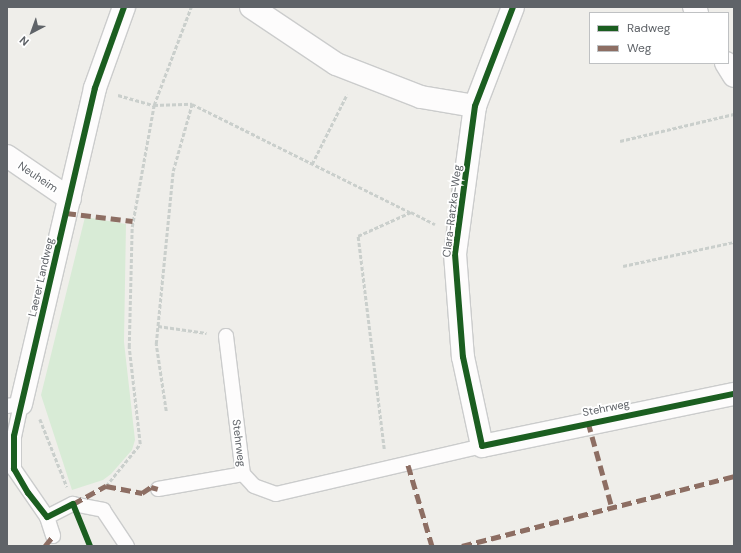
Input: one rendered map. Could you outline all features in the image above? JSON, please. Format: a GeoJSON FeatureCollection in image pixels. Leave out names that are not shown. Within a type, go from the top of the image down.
{"type":"FeatureCollection","features":[{"type":"Feature","properties":{"kind":"street","name":"Laerer Landweg"},"geometry":{"type":"LineString","coordinates":[[14,405],[70,199],[95,88],[124,7]]}},
{"type":"Feature","properties":{"kind":"street"},"geometry":{"type":"LineString","coordinates":[[251,7],[313,49],[358,72],[421,97],[475,106]]}},
{"type":"Feature","properties":{"kind":"street","name":"Clara-Ratzka-Weg"},"geometry":{"type":"LineString","coordinates":[[482,446],[463,358],[455,254],[475,106],[513,7]]}},
{"type":"Feature","properties":{"kind":"street"},"geometry":{"type":"LineString","coordinates":[[727,64],[734,76]]}},
{"type":"Feature","properties":{"kind":"street","name":"Neuheim"},"geometry":{"type":"LineString","coordinates":[[7,156],[70,199]]}},
{"type":"Feature","properties":{"kind":"street","name":"Stehrweg"},"geometry":{"type":"LineString","coordinates":[[482,446],[734,394]]}},
{"type":"Feature","properties":{"kind":"lane","name":"Stehrweg"},"geometry":{"type":"LineString","coordinates":[[226,336],[244,474],[254,486],[276,494],[387,470],[482,446]]}},
{"type":"Feature","properties":{"kind":"lane","name":"Laerer Landweg"},"geometry":{"type":"LineString","coordinates":[[14,405],[14,469],[47,518],[53,536]]}},
{"type":"Feature","properties":{"kind":"lane"},"geometry":{"type":"LineString","coordinates":[[158,489],[244,474]]}},
{"type":"Feature","properties":{"kind":"lane"},"geometry":{"type":"LineString","coordinates":[[47,518],[74,504],[103,510],[127,546]]}},
{"type":"Feature","properties":{"kind":"path"},"geometry":{"type":"LineString","coordinates":[[106,486],[140,444],[131,379],[129,282],[133,221],[154,105],[191,7]]}},
{"type":"Feature","properties":{"kind":"path"},"geometry":{"type":"LineString","coordinates":[[312,164],[358,72]]}},
{"type":"Feature","properties":{"kind":"path"},"geometry":{"type":"LineString","coordinates":[[95,88],[154,105],[192,104],[457,234]]}},
{"type":"Feature","properties":{"kind":"path"},"geometry":{"type":"LineString","coordinates":[[166,411],[156,344],[173,171],[192,104]]}},
{"type":"Feature","properties":{"kind":"path"},"geometry":{"type":"LineString","coordinates":[[620,141],[734,114]]}},
{"type":"Feature","properties":{"kind":"path"},"geometry":{"type":"LineString","coordinates":[[387,470],[358,236],[411,212]]}},
{"type":"Feature","properties":{"kind":"path"},"geometry":{"type":"LineString","coordinates":[[623,266],[734,242]]}},
{"type":"Feature","properties":{"kind":"path"},"geometry":{"type":"LineString","coordinates":[[158,326],[226,336]]}},
{"type":"Feature","properties":{"kind":"path"},"geometry":{"type":"LineString","coordinates":[[14,405],[35,408],[74,504]]}},
{"type":"Feature","properties":{"kind":"green space"},"geometry":{"type":"Polygon","coordinates":[[[85,217],[126,224],[124,342],[135,440],[132,450],[111,474],[103,480],[72,490],[41,395],[85,217]]]}},
{"type":"Feature","properties":{"kind":"marked path"},"geometry":{"type":"LineString","coordinates":[[66,213],[133,221]]}},
{"type":"Feature","properties":{"kind":"marked path"},"geometry":{"type":"LineString","coordinates":[[588,422],[612,508]]}},
{"type":"Feature","properties":{"kind":"marked path"},"geometry":{"type":"LineString","coordinates":[[408,465],[432,546]]}},
{"type":"Feature","properties":{"kind":"marked path"},"geometry":{"type":"LineString","coordinates":[[462,546],[734,476]]}},
{"type":"Feature","properties":{"kind":"marked path"},"geometry":{"type":"LineString","coordinates":[[75,508],[73,504],[106,486],[142,493],[151,487],[158,489]]}},
{"type":"Feature","properties":{"kind":"marked path"},"geometry":{"type":"LineString","coordinates":[[45,546],[53,536]]}},
{"type":"Feature","properties":{"kind":"cycle path"},"geometry":{"type":"LineString","coordinates":[[90,546],[73,504],[47,517],[28,493],[14,469],[14,436],[95,88],[124,7]]}},
{"type":"Feature","properties":{"kind":"cycle path"},"geometry":{"type":"LineString","coordinates":[[513,7],[475,106],[455,254],[463,357],[482,446],[734,394]]}}]}
